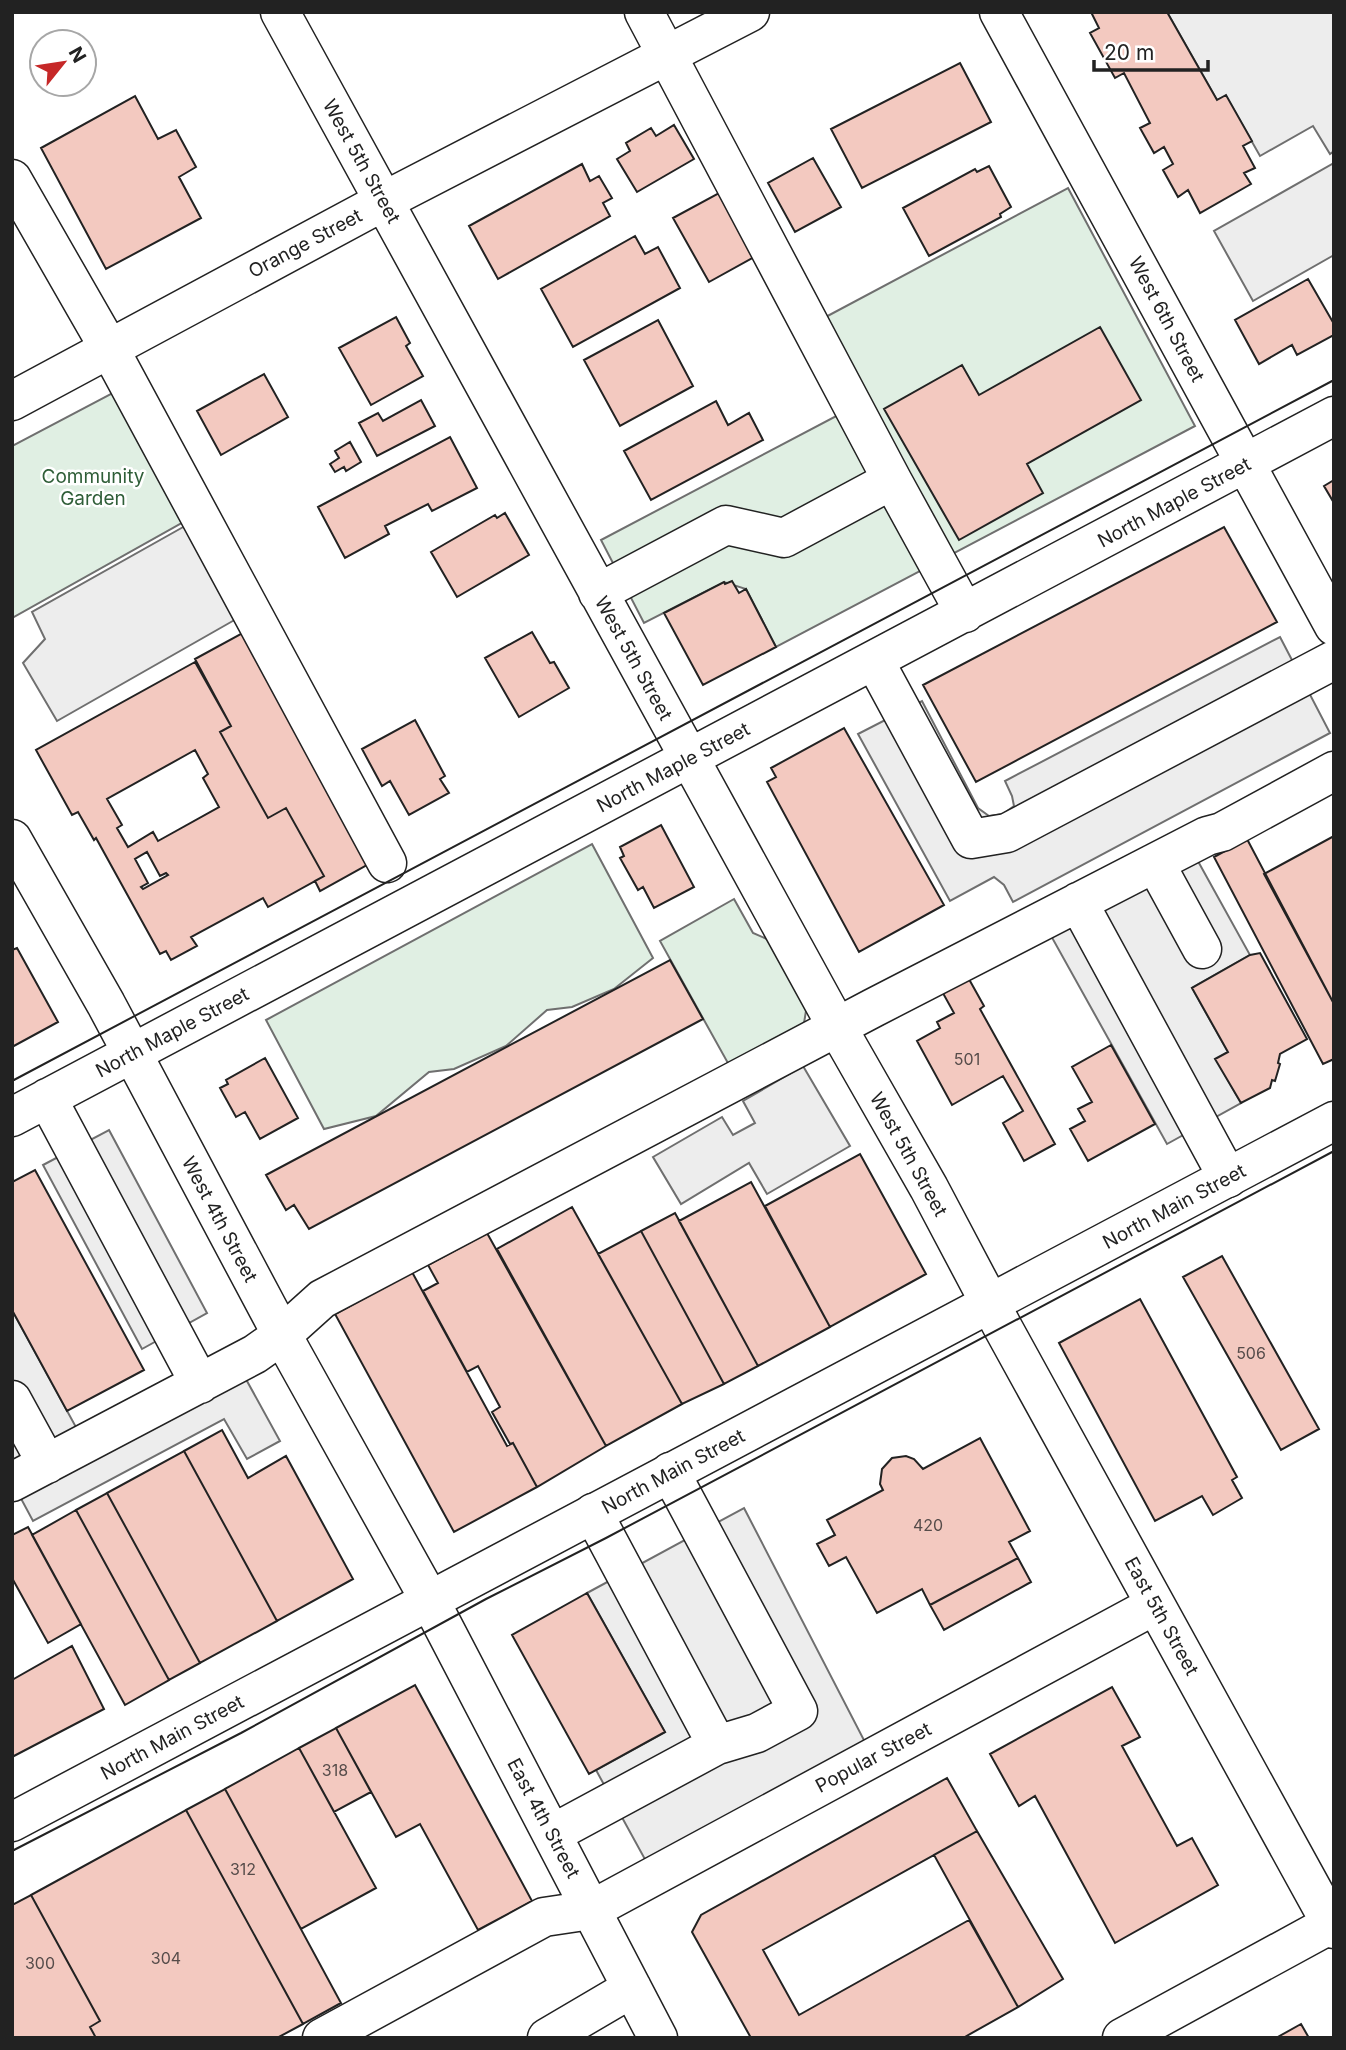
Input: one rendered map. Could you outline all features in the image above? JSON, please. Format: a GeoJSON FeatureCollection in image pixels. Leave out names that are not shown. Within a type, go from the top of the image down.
{"type":"FeatureCollection","features":[{"type":"Feature","properties":{"kind":"street","name":"West 5th Street"},"geometry":{"type":"LineString","coordinates":[[280,12],[990,1303]]}},
{"type":"Feature","properties":{"kind":"street"},"geometry":{"type":"LineString","coordinates":[[645,12],[965,613]]}},
{"type":"Feature","properties":{"kind":"street","name":"Orange Street"},"geometry":{"type":"LineString","coordinates":[[12,401],[384,201],[750,12]]}},
{"type":"Feature","properties":{"kind":"street","name":"West 6th Street"},"geometry":{"type":"LineString","coordinates":[[999,12],[1334,626]]}},
{"type":"Feature","properties":{"kind":"street"},"geometry":{"type":"LineString","coordinates":[[12,179],[108,348],[387,863]]}},
{"type":"Feature","properties":{"kind":"street","name":"North Maple Street"},"geometry":{"type":"LineString","coordinates":[[12,1117],[1334,416]]}},
{"type":"Feature","properties":{"kind":"street"},"geometry":{"type":"LineString","coordinates":[[598,593],[726,525],[784,538],[892,480]]}},
{"type":"Feature","properties":{"kind":"street"},"geometry":{"type":"LineString","coordinates":[[874,660],[971,839],[1007,833],[1334,660]]}},
{"type":"Feature","properties":{"kind":"street"},"geometry":{"type":"LineString","coordinates":[[12,1482],[255,1354],[282,1335],[322,1299],[837,1027],[1207,836],[1222,832],[1334,771]]}},
{"type":"Feature","properties":{"kind":"street","name":"West 4th Street"},"geometry":{"type":"LineString","coordinates":[[12,839],[106,1004],[282,1335],[429,1599]]}},
{"type":"Feature","properties":{"kind":"street"},"geometry":{"type":"LineString","coordinates":[[1155,863],[1202,949]]}},
{"type":"Feature","properties":{"kind":"street"},"geometry":{"type":"LineString","coordinates":[[1078,902],[1228,1178]]}},
{"type":"Feature","properties":{"kind":"street"},"geometry":{"type":"LineString","coordinates":[[47,1098],[200,1384]]}},
{"type":"Feature","properties":{"kind":"street","name":"North Main Street"},"geometry":{"type":"LineString","coordinates":[[12,1822],[1334,1121]]}},
{"type":"Feature","properties":{"kind":"street","name":"East 5th Street"},"geometry":{"type":"LineString","coordinates":[[990,1303],[1332,1927]]}},
{"type":"Feature","properties":{"kind":"street"},"geometry":{"type":"LineString","coordinates":[[12,1400],[47,1464]]}},
{"type":"Feature","properties":{"kind":"street"},"geometry":{"type":"LineString","coordinates":[[552,1834],[717,1745],[757,1733],[798,1711],[670,1472]]}},
{"type":"Feature","properties":{"kind":"street"},"geometry":{"type":"LineString","coordinates":[[593,1513],[717,1745]]}},
{"type":"Feature","properties":{"kind":"street","name":"East 4th Street"},"geometry":{"type":"LineString","coordinates":[[429,1599],[658,2038]]}},
{"type":"Feature","properties":{"kind":"street","name":"Popular Street"},"geometry":{"type":"LineString","coordinates":[[592,1910],[1155,1605]]}},
{"type":"Feature","properties":{"kind":"street"},"geometry":{"type":"LineString","coordinates":[[345,2032],[544,1917],[592,1910]]}},
{"type":"Feature","properties":{"kind":"street"},"geometry":{"type":"LineString","coordinates":[[1122,2038],[1332,1927]]}},
{"type":"Feature","properties":{"kind":"street"},"geometry":{"type":"LineString","coordinates":[[548,2038],[632,1988]]}},
{"type":"Feature","properties":{"kind":"green space"},"geometry":{"type":"Polygon","coordinates":[[[1068,188],[1195,426],[776,647],[746,589],[724,582],[644,623],[601,540],[863,402],[820,320],[1068,188]]]}},
{"type":"Feature","properties":{"kind":"green space","name":"Community Garden"},"geometry":{"type":"Polygon","coordinates":[[[124,387],[194,516],[12,618],[12,446],[124,387]]]}},
{"type":"Feature","properties":{"kind":"green space"},"geometry":{"type":"Polygon","coordinates":[[[592,844],[653,958],[614,989],[572,1007],[547,1010],[506,1046],[454,1069],[429,1072],[376,1116],[324,1129],[266,1020],[592,844]]]}},
{"type":"Feature","properties":{"kind":"green space"},"geometry":{"type":"Polygon","coordinates":[[[734,899],[753,933],[774,942],[804,999],[806,1011],[804,1023],[729,1065],[660,941],[734,899]]]}},
{"type":"Feature","properties":{"kind":"shaded area"},"geometry":{"type":"Polygon","coordinates":[[[1167,12],[1334,12],[1334,151],[1330,154],[1313,126],[1260,156],[1226,96],[1217,100],[1167,12]]]}},
{"type":"Feature","properties":{"kind":"shaded area"},"geometry":{"type":"Polygon","coordinates":[[[1334,163],[1334,255],[1253,301],[1214,231],[1334,163]]]}},
{"type":"Feature","properties":{"kind":"shaded area"},"geometry":{"type":"Polygon","coordinates":[[[185,526],[238,618],[57,721],[23,663],[45,639],[32,612],[185,526]]]}},
{"type":"Feature","properties":{"kind":"shaded area"},"geometry":{"type":"Polygon","coordinates":[[[1280,637],[1330,733],[1013,902],[1004,885],[994,877],[950,901],[858,734],[922,701],[978,808],[989,816],[1003,814],[1014,806],[1005,781],[1280,637]]]}},
{"type":"Feature","properties":{"kind":"shaded area"},"geometry":{"type":"Polygon","coordinates":[[[1194,854],[1250,955],[1192,988],[1228,1052],[1216,1059],[1241,1103],[1167,1144],[1050,934],[1194,854]]]}},
{"type":"Feature","properties":{"kind":"shaded area"},"geometry":{"type":"Polygon","coordinates":[[[803,1066],[850,1146],[767,1194],[749,1163],[681,1204],[653,1157],[722,1117],[733,1135],[755,1123],[743,1101],[803,1066]]]}},
{"type":"Feature","properties":{"kind":"shaded area"},"geometry":{"type":"Polygon","coordinates":[[[109,1130],[207,1313],[142,1349],[43,1165],[109,1130]]]}},
{"type":"Feature","properties":{"kind":"shaded area"},"geometry":{"type":"Polygon","coordinates":[[[12,1310],[77,1429],[12,1464],[12,1310]]]}},
{"type":"Feature","properties":{"kind":"shaded area"},"geometry":{"type":"Polygon","coordinates":[[[242,1372],[280,1441],[247,1459],[224,1419],[33,1521],[18,1493],[242,1372]]]}},
{"type":"Feature","properties":{"kind":"shaded area"},"geometry":{"type":"Polygon","coordinates":[[[744,1508],[866,1744],[647,1863],[596,1770],[665,1732],[587,1593],[744,1508]]]}},
{"type":"Feature","properties":{"kind":"building"},"geometry":{"type":"Polygon","coordinates":[[[1091,12],[1167,12],[1217,100],[1226,95],[1252,141],[1243,146],[1255,168],[1244,173],[1251,184],[1200,213],[1188,190],[1178,197],[1163,170],[1173,164],[1164,147],[1154,153],[1140,128],[1150,123],[1124,73],[1115,78],[1090,33],[1099,28],[1091,12]]]}},
{"type":"Feature","properties":{"kind":"building"},"geometry":{"type":"Polygon","coordinates":[[[960,63],[991,122],[862,188],[831,129],[960,63]]]}},
{"type":"Feature","properties":{"kind":"building"},"geometry":{"type":"Polygon","coordinates":[[[135,96],[158,139],[176,130],[196,167],[179,177],[201,218],[106,269],[41,148],[135,96]]]}},
{"type":"Feature","properties":{"kind":"building"},"geometry":{"type":"Polygon","coordinates":[[[674,125],[694,159],[637,192],[617,159],[630,151],[626,143],[651,128],[656,136],[674,125]]]}},
{"type":"Feature","properties":{"kind":"building"},"geometry":{"type":"Polygon","coordinates":[[[813,158],[841,207],[795,232],[768,183],[813,158]]]}},
{"type":"Feature","properties":{"kind":"building"},"geometry":{"type":"Polygon","coordinates":[[[582,164],[590,181],[599,176],[612,198],[603,203],[610,216],[498,279],[469,226],[582,164]]]}},
{"type":"Feature","properties":{"kind":"building"},"geometry":{"type":"Polygon","coordinates":[[[989,166],[1011,207],[1000,214],[1001,217],[929,256],[903,208],[975,169],[977,172],[989,166]]]}},
{"type":"Feature","properties":{"kind":"building"},"geometry":{"type":"Polygon","coordinates":[[[719,193],[754,257],[709,282],[673,218],[719,193]]]}},
{"type":"Feature","properties":{"kind":"building"},"geometry":{"type":"Polygon","coordinates":[[[635,236],[645,254],[658,247],[680,288],[573,347],[541,289],[635,236]]]}},
{"type":"Feature","properties":{"kind":"building"},"geometry":{"type":"Polygon","coordinates":[[[1308,279],[1334,324],[1334,335],[1297,355],[1292,345],[1259,364],[1235,320],[1308,279]]]}},
{"type":"Feature","properties":{"kind":"building"},"geometry":{"type":"Polygon","coordinates":[[[396,317],[410,343],[406,346],[423,376],[371,405],[339,348],[396,317]]]}},
{"type":"Feature","properties":{"kind":"building"},"geometry":{"type":"Polygon","coordinates":[[[658,320],[693,386],[620,426],[584,360],[658,320]]]}},
{"type":"Feature","properties":{"kind":"building"},"geometry":{"type":"Polygon","coordinates":[[[1100,327],[1141,400],[1027,464],[1043,493],[959,540],[884,409],[962,365],[979,395],[1100,327]]]}},
{"type":"Feature","properties":{"kind":"building"},"geometry":{"type":"Polygon","coordinates":[[[264,374],[288,417],[221,455],[197,411],[264,374]]]}},
{"type":"Feature","properties":{"kind":"building"},"geometry":{"type":"Polygon","coordinates":[[[421,400],[435,426],[377,456],[359,423],[378,413],[383,421],[421,400]]]}},
{"type":"Feature","properties":{"kind":"building"},"geometry":{"type":"Polygon","coordinates":[[[716,401],[728,425],[749,413],[763,440],[651,500],[624,451],[716,401]]]}},
{"type":"Feature","properties":{"kind":"building"},"geometry":{"type":"Polygon","coordinates":[[[450,437],[477,488],[432,511],[428,504],[385,526],[389,534],[345,558],[318,507],[450,437]]]}},
{"type":"Feature","properties":{"kind":"building"},"geometry":{"type":"Polygon","coordinates":[[[350,442],[361,462],[346,471],[344,467],[335,472],[330,464],[339,458],[335,451],[350,442]]]}},
{"type":"Feature","properties":{"kind":"building"},"geometry":{"type":"Polygon","coordinates":[[[1334,480],[1334,503],[1324,486],[1334,480]]]}},
{"type":"Feature","properties":{"kind":"building"},"geometry":{"type":"Polygon","coordinates":[[[505,513],[529,555],[457,597],[431,552],[495,515],[497,518],[505,513]]]}},
{"type":"Feature","properties":{"kind":"building"},"geometry":{"type":"Polygon","coordinates":[[[1224,527],[1277,622],[976,782],[923,685],[1224,527]]]}},
{"type":"Feature","properties":{"kind":"building"},"geometry":{"type":"Polygon","coordinates":[[[732,581],[739,593],[746,589],[776,647],[703,685],[664,613],[724,582],[725,584],[732,581]]]}},
{"type":"Feature","properties":{"kind":"building"},"geometry":{"type":"Polygon","coordinates":[[[248,630],[374,861],[320,891],[315,881],[324,876],[286,808],[268,818],[220,732],[231,726],[195,659],[248,630]]]}},
{"type":"Feature","properties":{"kind":"building"},"geometry":{"type":"Polygon","coordinates":[[[532,632],[569,688],[519,717],[485,658],[532,632]]]}},
{"type":"Feature","properties":{"kind":"building"},"geometry":{"type":"Polygon","coordinates":[[[195,662],[231,726],[220,732],[268,818],[286,808],[324,876],[268,907],[263,898],[191,937],[197,946],[171,960],[166,951],[160,954],[96,838],[94,840],[78,812],[72,815],[36,750],[195,662]],[[195,750],[107,799],[122,825],[117,828],[128,847],[153,832],[158,841],[219,807],[203,778],[208,774],[195,750]],[[147,852],[135,859],[148,883],[141,887],[143,889],[168,875],[166,873],[160,876],[147,852]]]}},
{"type":"Feature","properties":{"kind":"building"},"geometry":{"type":"Polygon","coordinates":[[[415,720],[445,776],[440,779],[449,793],[409,815],[390,781],[382,786],[362,749],[415,720]]]}},
{"type":"Feature","properties":{"kind":"building"},"geometry":{"type":"Polygon","coordinates":[[[844,728],[944,905],[859,952],[767,782],[776,777],[771,768],[844,728]]]}},
{"type":"Feature","properties":{"kind":"building"},"geometry":{"type":"Polygon","coordinates":[[[661,825],[694,887],[654,908],[643,887],[638,890],[620,858],[624,856],[620,847],[661,825]]]}},
{"type":"Feature","properties":{"kind":"building"},"geometry":{"type":"Polygon","coordinates":[[[1334,836],[1334,1004],[1264,874],[1334,836]]]}},
{"type":"Feature","properties":{"kind":"building"},"geometry":{"type":"Polygon","coordinates":[[[1247,839],[1334,1004],[1334,1059],[1323,1064],[1214,857],[1247,839]]]}},
{"type":"Feature","properties":{"kind":"building"},"geometry":{"type":"Polygon","coordinates":[[[17,948],[58,1022],[12,1047],[12,950],[17,948]]]}},
{"type":"Feature","properties":{"kind":"building"},"geometry":{"type":"Polygon","coordinates":[[[1260,953],[1307,1039],[1280,1054],[1275,1081],[1272,1080],[1270,1088],[1241,1103],[1215,1059],[1228,1052],[1192,988],[1250,955],[1260,953]]]}},
{"type":"Feature","properties":{"kind":"building"},"geometry":{"type":"Polygon","coordinates":[[[670,960],[703,1019],[309,1229],[294,1205],[286,1210],[266,1175],[670,960]]]}},
{"type":"Feature","properties":{"kind":"building"},"geometry":{"type":"Polygon","coordinates":[[[965,972],[984,1006],[980,1009],[1055,1144],[1024,1161],[1003,1123],[1023,1111],[1003,1076],[952,1105],[917,1041],[940,1028],[937,1022],[954,1013],[939,986],[965,972]]]}},
{"type":"Feature","properties":{"kind":"building"},"geometry":{"type":"Polygon","coordinates":[[[1111,1045],[1155,1124],[1088,1161],[1070,1129],[1085,1121],[1078,1109],[1092,1102],[1072,1067],[1111,1045]]]}},
{"type":"Feature","properties":{"kind":"building"},"geometry":{"type":"Polygon","coordinates":[[[265,1058],[298,1118],[260,1139],[245,1112],[236,1117],[220,1088],[228,1084],[226,1080],[265,1058]]]}},
{"type":"Feature","properties":{"kind":"building"},"geometry":{"type":"Polygon","coordinates":[[[860,1154],[926,1274],[830,1327],[765,1206],[860,1154]]]}},
{"type":"Feature","properties":{"kind":"building"},"geometry":{"type":"Polygon","coordinates":[[[35,1170],[144,1370],[67,1411],[12,1310],[12,1182],[35,1170]]]}},
{"type":"Feature","properties":{"kind":"building"},"geometry":{"type":"Polygon","coordinates":[[[751,1182],[830,1327],[758,1366],[679,1221],[751,1182]]]}},
{"type":"Feature","properties":{"kind":"building"},"geometry":{"type":"Polygon","coordinates":[[[572,1207],[682,1404],[606,1446],[497,1249],[572,1207]]]}},
{"type":"Feature","properties":{"kind":"building"},"geometry":{"type":"Polygon","coordinates":[[[675,1213],[758,1366],[724,1384],[641,1231],[675,1213]]]}},
{"type":"Feature","properties":{"kind":"building"},"geometry":{"type":"Polygon","coordinates":[[[641,1231],[724,1384],[682,1404],[598,1254],[641,1231]]]}},
{"type":"Feature","properties":{"kind":"building"},"geometry":{"type":"Polygon","coordinates":[[[487,1233],[606,1446],[537,1487],[492,1412],[500,1407],[478,1366],[467,1372],[423,1291],[438,1283],[428,1265],[487,1233]]]}},
{"type":"Feature","properties":{"kind":"building"},"geometry":{"type":"Polygon","coordinates":[[[1222,1256],[1319,1429],[1281,1450],[1183,1277],[1222,1256]]]}},
{"type":"Feature","properties":{"kind":"building"},"geometry":{"type":"Polygon","coordinates":[[[412,1272],[507,1446],[513,1443],[537,1487],[454,1532],[335,1314],[412,1272]]]}},
{"type":"Feature","properties":{"kind":"building"},"geometry":{"type":"Polygon","coordinates":[[[1140,1299],[1237,1477],[1232,1480],[1242,1498],[1213,1515],[1202,1496],[1155,1521],[1059,1343],[1140,1299]]]}},
{"type":"Feature","properties":{"kind":"building"},"geometry":{"type":"Polygon","coordinates":[[[222,1430],[248,1478],[286,1456],[353,1579],[277,1621],[184,1451],[222,1430]]]}},
{"type":"Feature","properties":{"kind":"building"},"geometry":{"type":"Polygon","coordinates":[[[980,1438],[1030,1531],[1009,1542],[1018,1558],[930,1605],[922,1589],[877,1613],[846,1557],[829,1566],[817,1544],[835,1535],[827,1520],[883,1490],[880,1484],[882,1469],[892,1458],[906,1456],[914,1459],[923,1469],[980,1438]]]}},
{"type":"Feature","properties":{"kind":"building"},"geometry":{"type":"Polygon","coordinates":[[[184,1451],[277,1621],[200,1663],[107,1493],[184,1451]]]}},
{"type":"Feature","properties":{"kind":"building"},"geometry":{"type":"Polygon","coordinates":[[[107,1493],[200,1663],[169,1680],[76,1510],[107,1493]]]}},
{"type":"Feature","properties":{"kind":"building"},"geometry":{"type":"Polygon","coordinates":[[[76,1510],[169,1680],[125,1705],[32,1535],[76,1510]]]}},
{"type":"Feature","properties":{"kind":"building"},"geometry":{"type":"Polygon","coordinates":[[[28,1527],[81,1624],[48,1643],[12,1578],[12,1535],[28,1527]]]}},
{"type":"Feature","properties":{"kind":"building"},"geometry":{"type":"Polygon","coordinates":[[[1018,1558],[1031,1582],[944,1630],[930,1605],[1018,1558]]]}},
{"type":"Feature","properties":{"kind":"building"},"geometry":{"type":"Polygon","coordinates":[[[587,1593],[665,1732],[589,1774],[512,1635],[587,1593]]]}},
{"type":"Feature","properties":{"kind":"building"},"geometry":{"type":"Polygon","coordinates":[[[72,1646],[104,1709],[12,1757],[12,1680],[72,1646]]]}},
{"type":"Feature","properties":{"kind":"building"},"geometry":{"type":"Polygon","coordinates":[[[415,1685],[532,1901],[478,1930],[420,1824],[396,1837],[336,1728],[415,1685]]]}},
{"type":"Feature","properties":{"kind":"building"},"geometry":{"type":"Polygon","coordinates":[[[1112,1687],[1140,1737],[1122,1746],[1177,1846],[1192,1838],[1218,1885],[1115,1943],[1035,1796],[1019,1806],[990,1754],[1112,1687]]]}},
{"type":"Feature","properties":{"kind":"building"},"geometry":{"type":"Polygon","coordinates":[[[336,1728],[371,1792],[334,1812],[299,1748],[336,1728]]]}},
{"type":"Feature","properties":{"kind":"building"},"geometry":{"type":"Polygon","coordinates":[[[299,1748],[376,1888],[301,1929],[225,1789],[299,1748]]]}},
{"type":"Feature","properties":{"kind":"building"},"geometry":{"type":"Polygon","coordinates":[[[947,1778],[977,1831],[763,1950],[799,2015],[969,1920],[1018,2007],[963,2038],[751,2038],[692,1932],[701,1915],[947,1778]]]}},
{"type":"Feature","properties":{"kind":"building"},"geometry":{"type":"Polygon","coordinates":[[[225,1789],[341,2003],[303,2024],[186,1810],[225,1789]]]}},
{"type":"Feature","properties":{"kind":"building"},"geometry":{"type":"Polygon","coordinates":[[[186,1810],[303,2024],[277,2038],[96,2038],[90,2027],[100,2021],[31,1895],[186,1810]]]}},
{"type":"Feature","properties":{"kind":"building"},"geometry":{"type":"Polygon","coordinates":[[[977,1831],[1063,1979],[1018,2007],[934,1855],[977,1831]]]}},
{"type":"Feature","properties":{"kind":"building"},"geometry":{"type":"Polygon","coordinates":[[[31,1895],[100,2021],[90,2027],[96,2038],[12,2038],[12,1905],[31,1895]]]}},
{"type":"Feature","properties":{"kind":"building"},"geometry":{"type":"Polygon","coordinates":[[[1301,2024],[1309,2038],[1276,2038],[1301,2024]]]}},
{"type":"Feature","properties":{"kind":"tram line"},"geometry":{"type":"LineString","coordinates":[[12,1081],[1334,380]]}},
{"type":"Feature","properties":{"kind":"tram line"},"geometry":{"type":"LineString","coordinates":[[12,1851],[241,1733],[486,1599],[606,1538],[1334,1151]]}}]}
